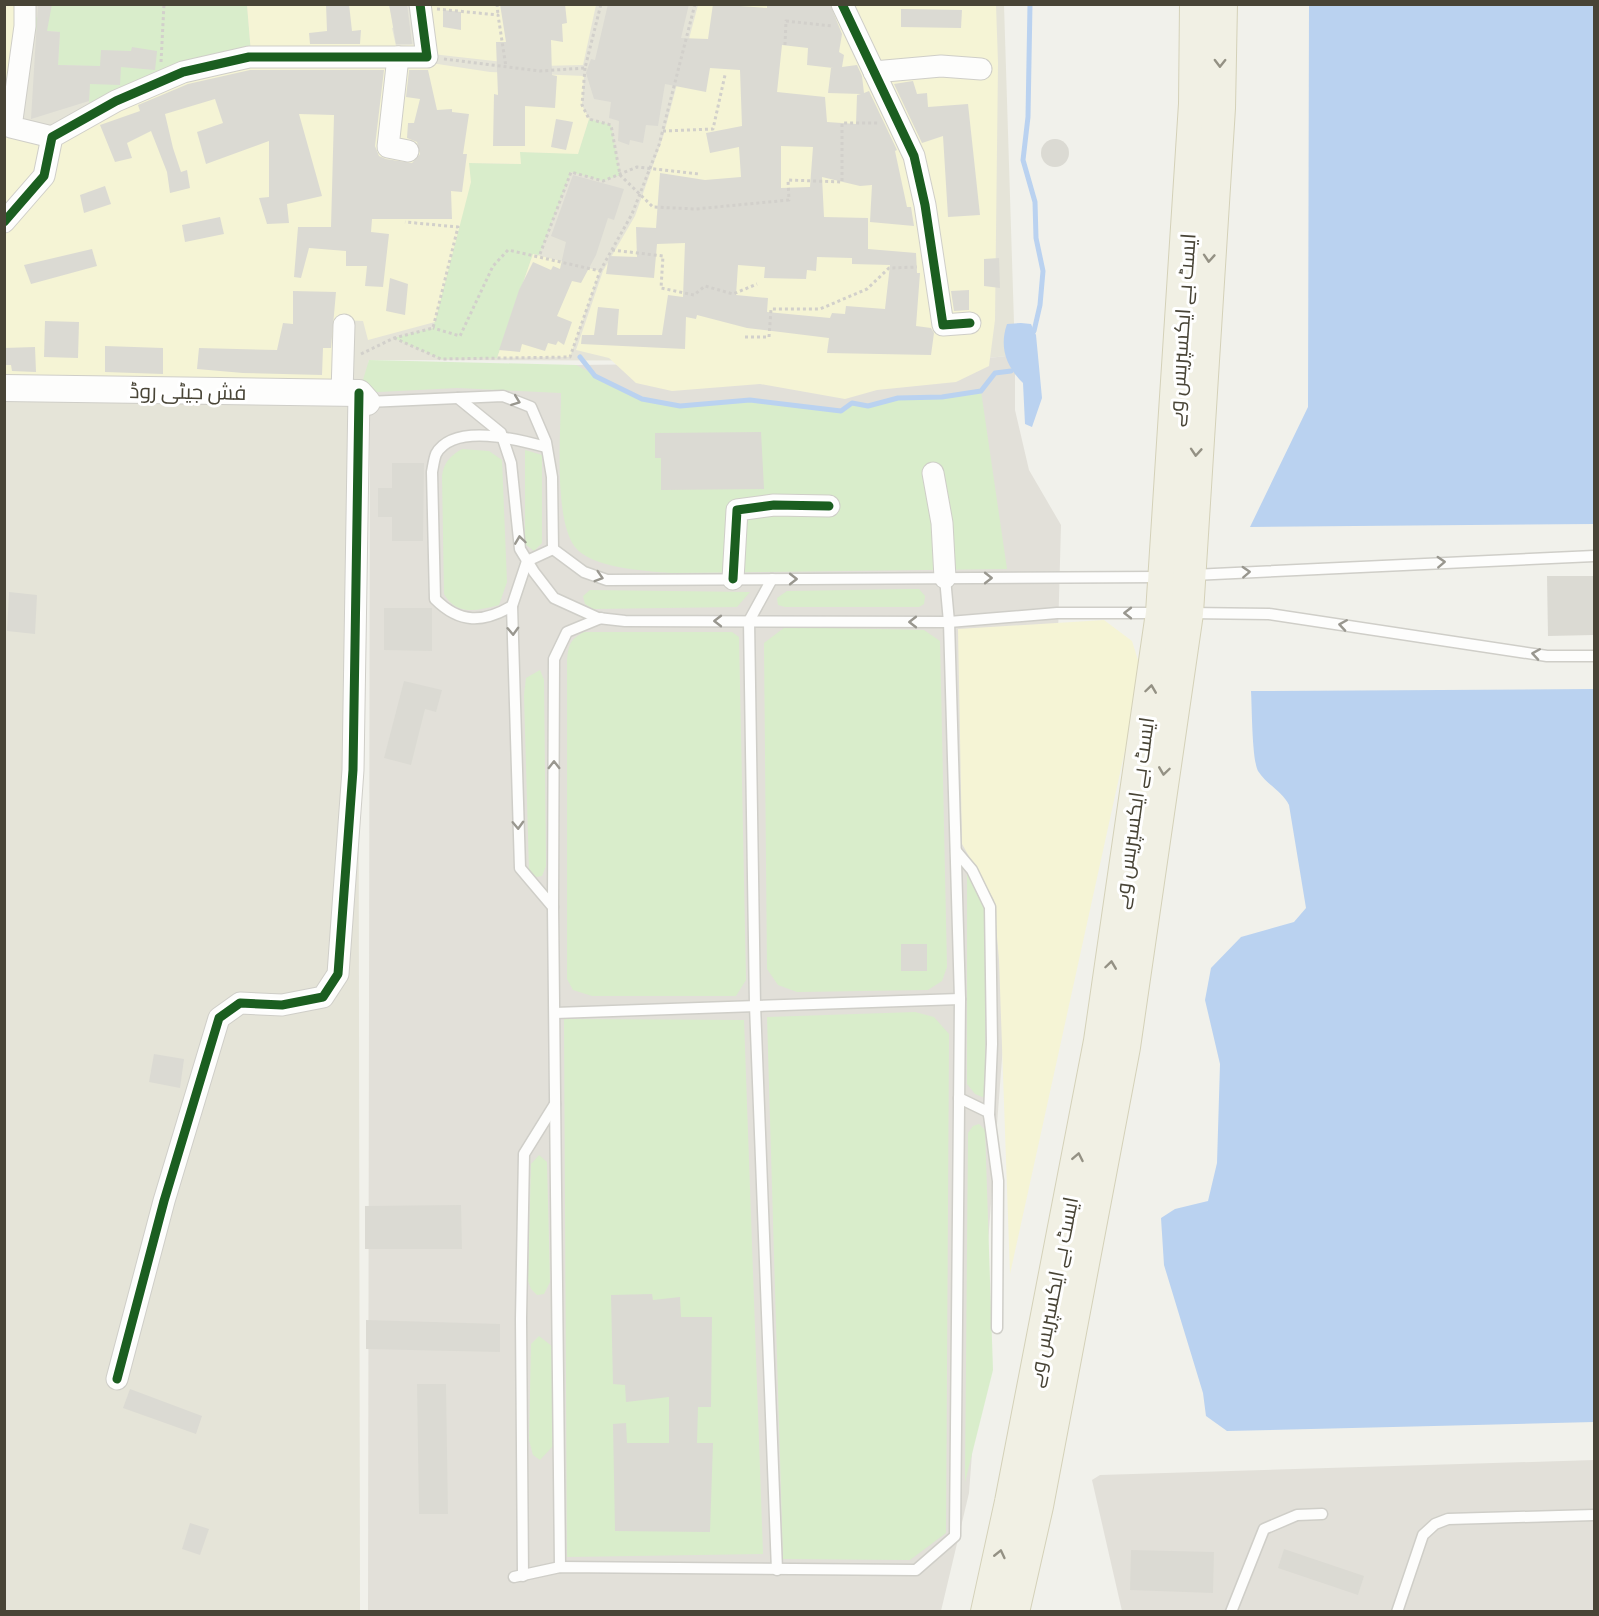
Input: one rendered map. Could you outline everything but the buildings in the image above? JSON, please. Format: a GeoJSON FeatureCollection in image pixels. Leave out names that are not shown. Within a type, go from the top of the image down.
{"type":"FeatureCollection","features":[{"type":"Feature","properties":{"kind":"main road","name":"ایسٹ بے ایکسپریس وے"},"geometry":{"type":"LineString","coordinates":[[1177,576],[1195,104],[1196,4]]}},
{"type":"Feature","properties":{"kind":"main road","name":"ایسٹ بے ایکسپریس وے"},"geometry":{"type":"LineString","coordinates":[[1012,1611],[1037,1506],[1124,1047],[1174,613],[1220,108],[1221,4]]}},
{"type":"Feature","properties":{"kind":"main road","name":"ایسٹ بے ایکسپریس وے"},"geometry":{"type":"LineString","coordinates":[[987,1611],[1011,1502],[1100,1041],[1174,613]]}},
{"type":"Feature","properties":{"kind":"street"},"geometry":{"type":"LineString","coordinates":[[26,4],[11,127],[52,137],[116,101],[183,72],[249,57],[427,57],[420,6]]}},
{"type":"Feature","properties":{"kind":"street"},"geometry":{"type":"LineString","coordinates":[[843,4],[914,156],[925,205],[943,326],[970,323]]}},
{"type":"Feature","properties":{"kind":"street"},"geometry":{"type":"LineString","coordinates":[[398,57],[388,147],[408,151]]}},
{"type":"Feature","properties":{"kind":"street"},"geometry":{"type":"LineString","coordinates":[[874,72],[940,66],[981,69]]}},
{"type":"Feature","properties":{"kind":"street"},"geometry":{"type":"LineString","coordinates":[[4,222],[44,176],[52,137]]}},
{"type":"Feature","properties":{"kind":"street"},"geometry":{"type":"LineString","coordinates":[[117,1379],[164,1201],[219,1018],[240,1003],[282,1005],[323,997],[338,974],[353,770],[356,396],[343,363],[344,325]]}},
{"type":"Feature","properties":{"kind":"street","name":"فش جیٹی روڈ"},"geometry":{"type":"LineString","coordinates":[[4,388],[356,396]]}},
{"type":"Feature","properties":{"kind":"street"},"geometry":{"type":"LineString","coordinates":[[933,473],[942,523],[945,578]]}},
{"type":"Feature","properties":{"kind":"street"},"geometry":{"type":"LineString","coordinates":[[733,579],[737,510],[774,505],[829,506]]}},
{"type":"Feature","properties":{"kind":"lane"},"geometry":{"type":"LineString","coordinates":[[356,396],[458,398],[503,396],[531,407],[546,447],[552,477],[553,549]]}},
{"type":"Feature","properties":{"kind":"lane"},"geometry":{"type":"LineString","coordinates":[[458,398],[486,418],[501,436],[511,463],[520,549],[527,561],[554,598],[601,618],[624,621],[949,622],[1057,613],[1269,614],[1547,656],[1594,656]]}},
{"type":"Feature","properties":{"kind":"lane"},"geometry":{"type":"LineString","coordinates":[[512,606],[493,617],[466,619],[447,611],[435,599],[432,472],[436,455],[444,446],[458,440],[477,436],[501,436],[546,447]]}},
{"type":"Feature","properties":{"kind":"lane"},"geometry":{"type":"LineString","coordinates":[[553,549],[584,572],[607,580],[1177,576],[1594,556]]}},
{"type":"Feature","properties":{"kind":"lane"},"geometry":{"type":"LineString","coordinates":[[553,549],[527,561],[512,606],[520,868],[553,908]]}},
{"type":"Feature","properties":{"kind":"lane"},"geometry":{"type":"LineString","coordinates":[[555,1103],[524,1154],[518,1576],[560,1568],[916,1570],[955,1536],[960,999],[949,622],[945,578]]}},
{"type":"Feature","properties":{"kind":"lane"},"geometry":{"type":"LineString","coordinates":[[772,579],[750,621],[756,1005],[777,1570]]}},
{"type":"Feature","properties":{"kind":"lane"},"geometry":{"type":"LineString","coordinates":[[560,1568],[553,908],[554,659],[567,632],[601,618]]}},
{"type":"Feature","properties":{"kind":"lane"},"geometry":{"type":"LineString","coordinates":[[956,851],[972,870],[990,907],[992,1044],[989,1115],[998,1181],[997,1328]]}},
{"type":"Feature","properties":{"kind":"lane"},"geometry":{"type":"LineString","coordinates":[[555,1013],[960,999]]}},
{"type":"Feature","properties":{"kind":"lane"},"geometry":{"type":"LineString","coordinates":[[959,1098],[988,1112],[989,1115]]}},
{"type":"Feature","properties":{"kind":"lane"},"geometry":{"type":"LineString","coordinates":[[1231,1611],[1264,1529],[1297,1515],[1322,1515]]}},
{"type":"Feature","properties":{"kind":"lane"},"geometry":{"type":"LineString","coordinates":[[1397,1611],[1423,1535],[1435,1524],[1448,1519],[1594,1515]]}},
{"type":"Feature","properties":{"kind":"path"},"geometry":{"type":"LineString","coordinates":[[160,82],[164,4]]}},
{"type":"Feature","properties":{"kind":"path"},"geometry":{"type":"LineString","coordinates":[[497,4],[506,67]]}},
{"type":"Feature","properties":{"kind":"path"},"geometry":{"type":"LineString","coordinates":[[601,4],[585,68],[582,105],[589,119],[611,125],[620,175],[639,196],[653,207],[696,209],[789,200],[788,180],[842,182],[842,123],[898,123]]}},
{"type":"Feature","properties":{"kind":"path"},"geometry":{"type":"LineString","coordinates":[[394,338],[441,359],[570,357],[600,271],[639,196],[650,168],[663,131],[695,4]]}},
{"type":"Feature","properties":{"kind":"path"},"geometry":{"type":"LineString","coordinates":[[420,6],[498,15]]}},
{"type":"Feature","properties":{"kind":"path"},"geometry":{"type":"LineString","coordinates":[[785,45],[786,21],[854,29]]}},
{"type":"Feature","properties":{"kind":"path"},"geometry":{"type":"LineString","coordinates":[[427,57],[540,71],[585,68]]}},
{"type":"Feature","properties":{"kind":"path"},"geometry":{"type":"LineString","coordinates":[[663,131],[713,129],[725,75]]}},
{"type":"Feature","properties":{"kind":"path"},"geometry":{"type":"LineString","coordinates":[[539,255],[571,172],[603,181],[637,167],[699,174]]}},
{"type":"Feature","properties":{"kind":"path"},"geometry":{"type":"LineString","coordinates":[[405,222],[458,227],[433,328]]}},
{"type":"Feature","properties":{"kind":"path"},"geometry":{"type":"LineString","coordinates":[[343,363],[394,338],[433,328],[460,336],[493,266],[508,250],[539,255],[600,271]]}},
{"type":"Feature","properties":{"kind":"path"},"geometry":{"type":"LineString","coordinates":[[612,250],[663,256],[661,288],[694,295],[705,286],[734,294],[757,284]]}},
{"type":"Feature","properties":{"kind":"path"},"geometry":{"type":"LineString","coordinates":[[745,337],[769,337],[771,309],[820,309],[867,289],[889,268],[934,266]]}},
{"type":"Feature","properties":{"kind":"shaded area"},"geometry":{"type":"Polygon","coordinates":[[[5,5],[1004,5],[1015,355],[962,361],[369,360],[358,419],[360,1611],[5,1612],[5,5]]]}},
{"type":"Feature","properties":{"kind":"shaded area"},"geometry":{"type":"Polygon","coordinates":[[[52,5],[247,5],[251,53],[155,77],[89,103],[90,66],[58,65],[60,32],[34,30],[35,17],[46,18],[52,5]]]}},
{"type":"Feature","properties":{"kind":"shaded area"},"geometry":{"type":"Polygon","coordinates":[[[589,119],[611,125],[620,175],[603,181],[571,172],[539,255],[533,254],[497,358],[441,359],[394,338],[433,328],[470,182],[469,163],[520,164],[520,152],[578,153],[589,119]]]}},
{"type":"Feature","properties":{"kind":"shaded area"},"geometry":{"type":"Polygon","coordinates":[[[1015,355],[1015,410],[1029,470],[1061,525],[1056,707],[1006,1006],[969,1493],[941,1611],[368,1612],[370,385],[576,365],[962,361],[1015,355]]]}},
{"type":"Feature","properties":{"kind":"shaded area"},"geometry":{"type":"Polygon","coordinates":[[[369,360],[576,365],[642,399],[680,406],[750,400],[841,411],[852,403],[868,406],[898,398],[942,397],[981,391],[1007,569],[671,573],[620,567],[593,560],[575,547],[568,534],[564,516],[560,473],[561,393],[457,388],[359,393],[369,360]]]}},
{"type":"Feature","properties":{"kind":"shaded area"},"geometry":{"type":"Polygon","coordinates":[[[462,449],[489,451],[502,460],[507,582],[499,605],[475,610],[455,606],[444,594],[442,476],[448,460],[462,449]]]}},
{"type":"Feature","properties":{"kind":"shaded area"},"geometry":{"type":"Polygon","coordinates":[[[525,450],[542,455],[542,543],[534,551],[525,544],[525,450]]]}},
{"type":"Feature","properties":{"kind":"shaded area"},"geometry":{"type":"Polygon","coordinates":[[[919,589],[925,596],[924,604],[919,607],[785,607],[778,605],[777,598],[787,591],[919,589]]]}},
{"type":"Feature","properties":{"kind":"shaded area"},"geometry":{"type":"Polygon","coordinates":[[[590,590],[750,592],[737,607],[593,609],[585,604],[583,596],[590,590]]]}},
{"type":"Feature","properties":{"kind":"shaded area"},"geometry":{"type":"Polygon","coordinates":[[[785,627],[924,630],[940,641],[947,967],[942,981],[928,990],[797,992],[778,985],[767,969],[764,643],[785,627]]]}},
{"type":"Feature","properties":{"kind":"shaded area"},"geometry":{"type":"Polygon","coordinates":[[[584,632],[732,632],[739,637],[746,980],[736,996],[592,996],[573,990],[567,979],[567,661],[571,644],[584,632]]]}},
{"type":"Feature","properties":{"kind":"shaded area"},"geometry":{"type":"Polygon","coordinates":[[[540,670],[544,680],[546,866],[542,876],[536,877],[529,870],[524,695],[526,678],[540,670]]]}},
{"type":"Feature","properties":{"kind":"shaded area"},"geometry":{"type":"Polygon","coordinates":[[[967,873],[986,910],[985,1098],[975,1094],[967,1084],[967,873]]]}},
{"type":"Feature","properties":{"kind":"shaded area"},"geometry":{"type":"Polygon","coordinates":[[[915,1012],[934,1017],[949,1034],[946,1533],[910,1560],[783,1559],[767,1017],[915,1012]]]}},
{"type":"Feature","properties":{"kind":"shaded area"},"geometry":{"type":"Polygon","coordinates":[[[564,1019],[744,1020],[763,1554],[567,1557],[564,1019]]]}},
{"type":"Feature","properties":{"kind":"shaded area"},"geometry":{"type":"Polygon","coordinates":[[[979,1124],[985,1130],[993,1370],[965,1482],[968,1133],[973,1126],[979,1124]]]}},
{"type":"Feature","properties":{"kind":"shaded area"},"geometry":{"type":"Polygon","coordinates":[[[539,1155],[547,1162],[550,1282],[544,1294],[537,1295],[531,1289],[528,1281],[531,1164],[539,1155]]]}},
{"type":"Feature","properties":{"kind":"shaded area"},"geometry":{"type":"Polygon","coordinates":[[[539,1336],[553,1347],[553,1446],[540,1460],[533,1455],[529,1440],[531,1344],[539,1336]]]}},
{"type":"Feature","properties":{"kind":"shaded area"},"geometry":{"type":"Polygon","coordinates":[[[1594,1460],[1594,1611],[1122,1611],[1092,1480],[1100,1475],[1594,1460]]]}},
{"type":"Feature","properties":{"kind":"sand"},"geometry":{"type":"Polygon","coordinates":[[[5,5],[25,5],[11,127],[52,137],[44,176],[5,212],[5,5]]]}},
{"type":"Feature","properties":{"kind":"sand"},"geometry":{"type":"Polygon","coordinates":[[[247,5],[389,5],[393,21],[409,24],[392,28],[396,46],[422,44],[420,53],[251,53],[247,5]]]}},
{"type":"Feature","properties":{"kind":"sand"},"geometry":{"type":"Polygon","coordinates":[[[424,5],[596,5],[583,65],[540,66],[432,54],[424,5]]]}},
{"type":"Feature","properties":{"kind":"sand"},"geometry":{"type":"Polygon","coordinates":[[[698,5],[996,5],[998,63],[995,320],[989,366],[956,382],[877,390],[845,399],[760,384],[672,391],[636,383],[609,358],[576,350],[603,271],[635,216],[663,137],[698,5]]]}},
{"type":"Feature","properties":{"kind":"sand"},"geometry":{"type":"Polygon","coordinates":[[[418,61],[490,72],[584,76],[582,105],[589,119],[578,154],[520,152],[521,164],[469,163],[471,182],[435,322],[368,340],[363,321],[339,320],[331,380],[5,377],[5,231],[63,139],[136,99],[224,68],[418,61]]]}},
{"type":"Feature","properties":{"kind":"sand"},"geometry":{"type":"Polygon","coordinates":[[[533,254],[600,271],[570,357],[497,358],[533,254]]]}},
{"type":"Feature","properties":{"kind":"sand"},"geometry":{"type":"Polygon","coordinates":[[[1104,620],[1132,641],[1142,673],[1010,1274],[999,960],[994,900],[962,844],[958,629],[1104,620]]]}},
{"type":"Feature","properties":{"kind":"water"},"geometry":{"type":"Polygon","coordinates":[[[1309,5],[1594,5],[1594,524],[1250,527],[1308,407],[1309,5]]]}},
{"type":"Feature","properties":{"kind":"water"},"geometry":{"type":"Polygon","coordinates":[[[1007,324],[1031,324],[1036,335],[1042,398],[1032,427],[1025,424],[1023,383],[1008,363],[1004,348],[1007,324]]]}},
{"type":"Feature","properties":{"kind":"water"},"geometry":{"type":"Polygon","coordinates":[[[1594,689],[1594,1422],[1227,1431],[1206,1416],[1203,1393],[1164,1265],[1161,1218],[1175,1209],[1208,1201],[1217,1163],[1220,1064],[1205,1000],[1211,968],[1241,937],[1294,922],[1306,908],[1289,805],[1262,776],[1256,765],[1251,691],[1594,689]]]}},
{"type":"Feature","properties":{"kind":"waterway"},"geometry":{"type":"LineString","coordinates":[[1030,4],[1028,117],[1023,160],[1035,202],[1036,238],[1043,271],[1040,305],[1034,331]]}},
{"type":"Feature","properties":{"kind":"waterway"},"geometry":{"type":"LineString","coordinates":[[580,357],[595,376],[642,399],[680,406],[750,400],[841,411],[852,403],[868,406],[898,398],[942,397],[981,391],[995,373],[1011,371]]}},
{"type":"Feature","properties":{"kind":"cycle path"},"geometry":{"type":"LineString","coordinates":[[4,222],[44,176],[52,137],[116,101],[183,72],[249,57],[427,57],[420,4]]}},
{"type":"Feature","properties":{"kind":"cycle path"},"geometry":{"type":"LineString","coordinates":[[842,4],[914,156],[925,205],[943,325],[970,323]]}},
{"type":"Feature","properties":{"kind":"cycle path"},"geometry":{"type":"LineString","coordinates":[[117,1379],[164,1201],[219,1018],[240,1003],[282,1005],[323,997],[338,974],[353,770],[359,393]]}},
{"type":"Feature","properties":{"kind":"cycle path"},"geometry":{"type":"LineString","coordinates":[[733,579],[737,510],[774,505],[829,506]]}}]}
